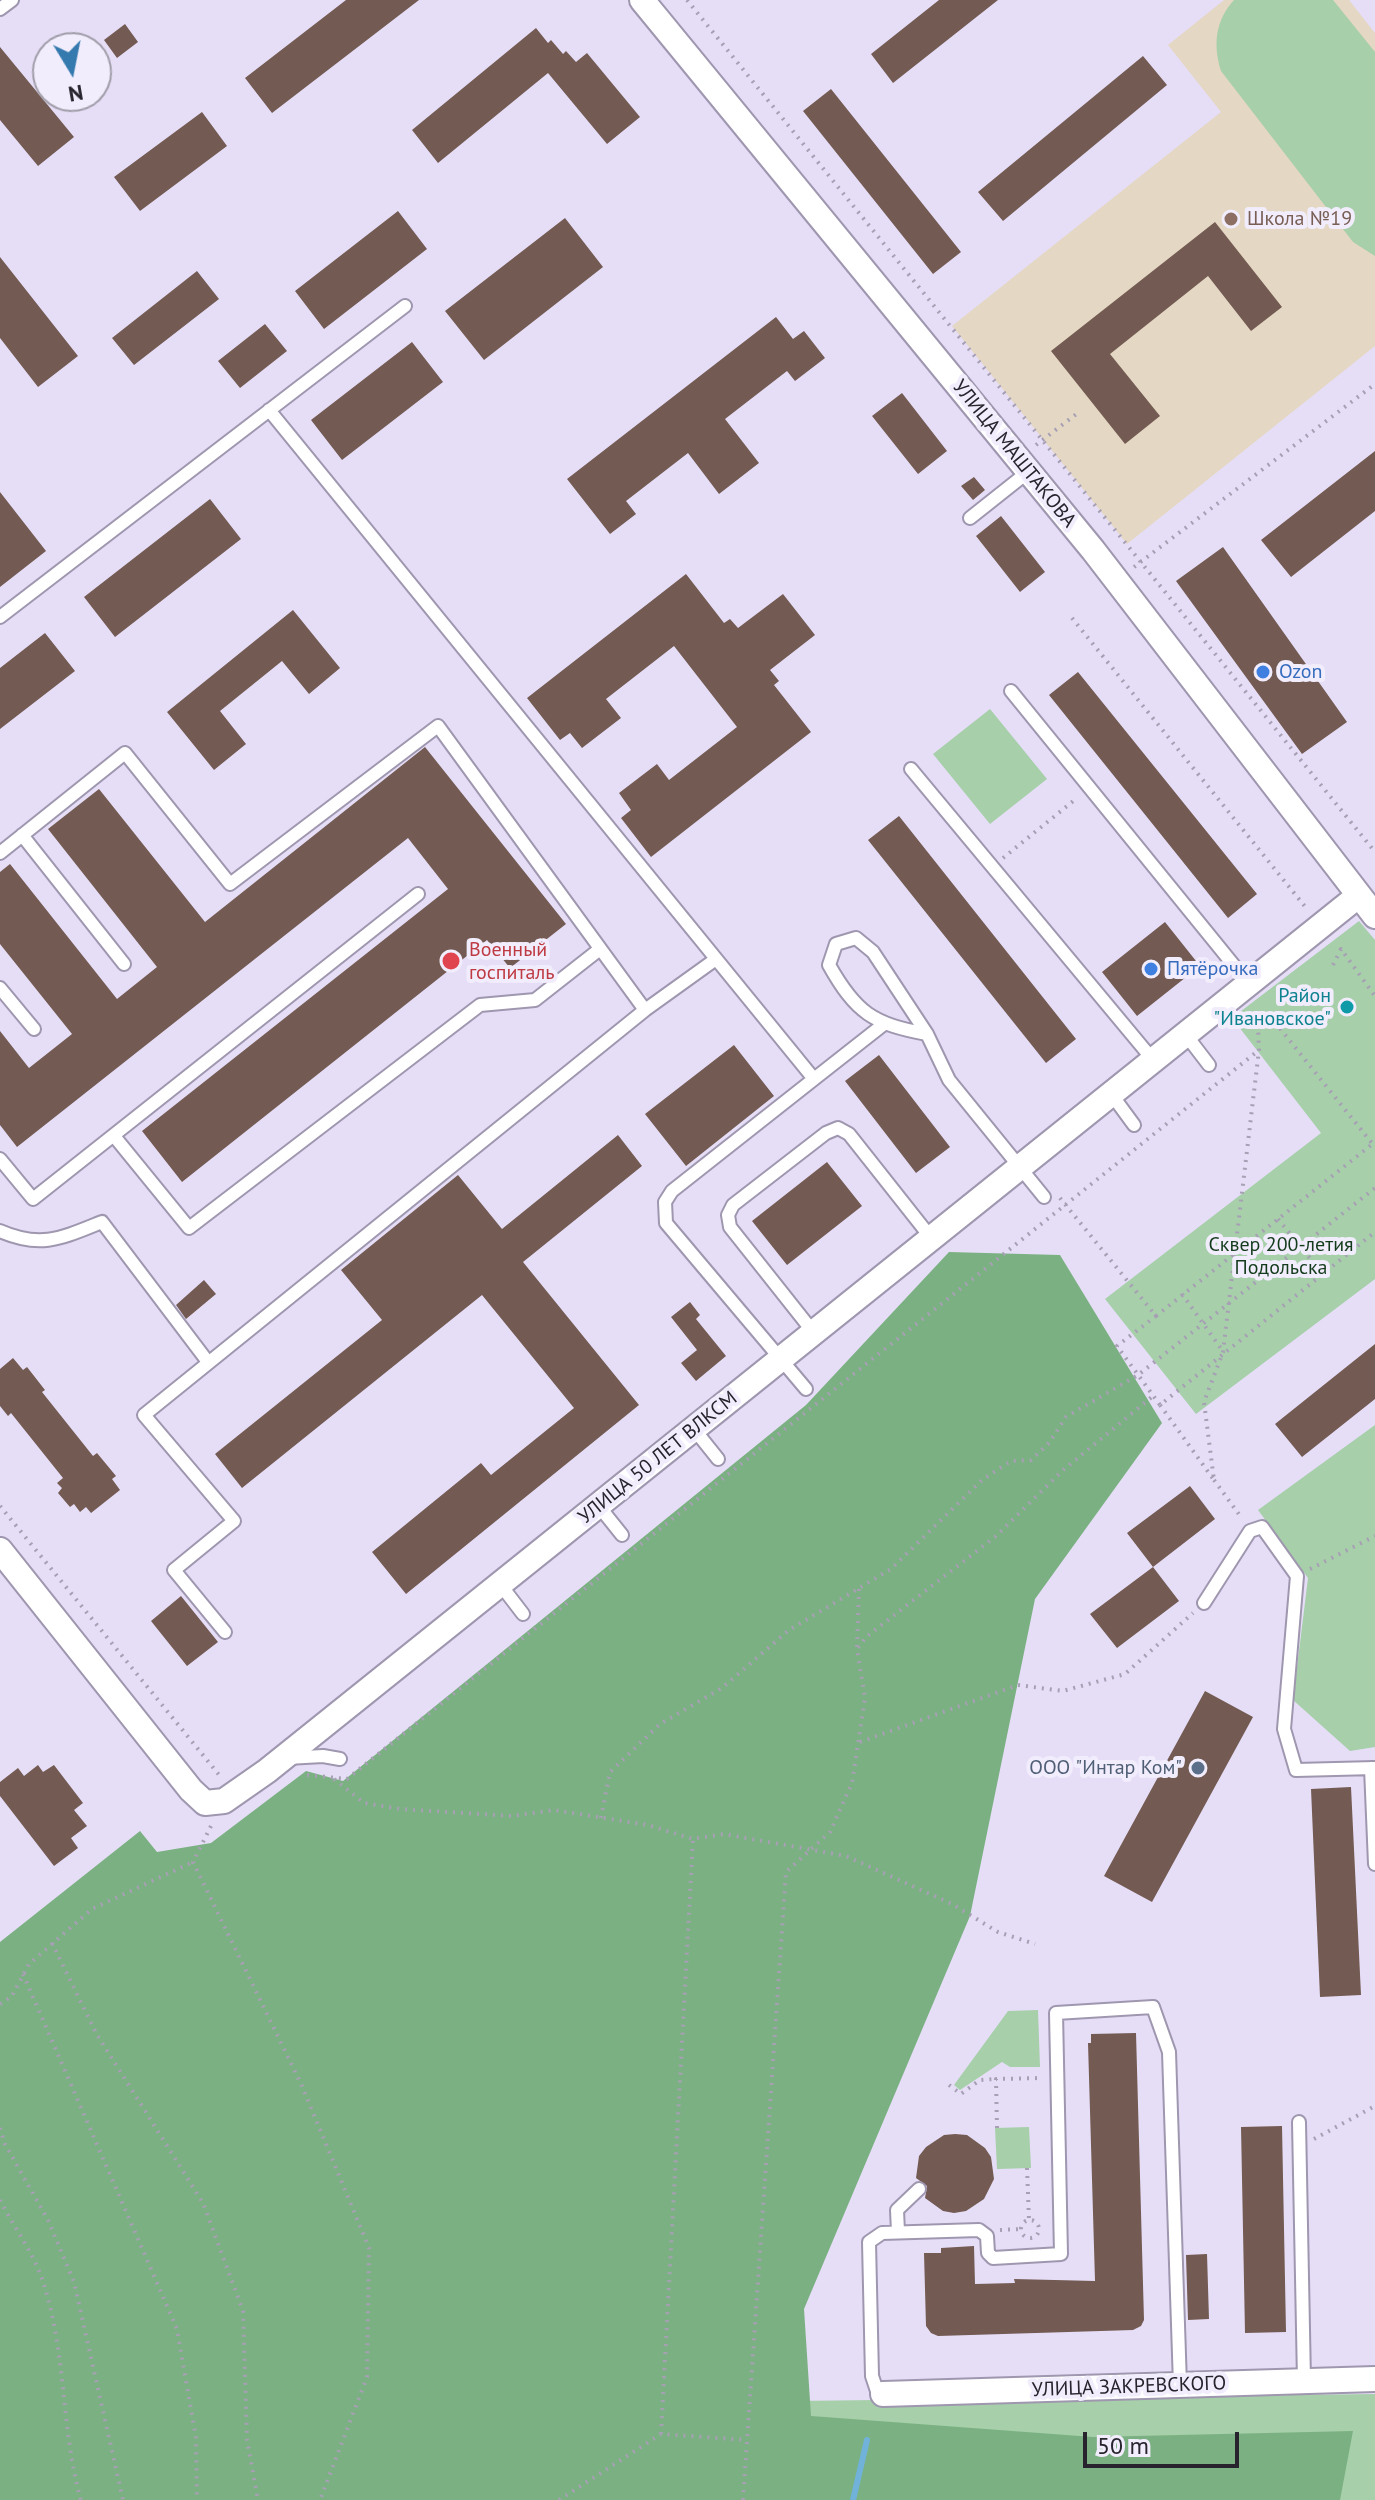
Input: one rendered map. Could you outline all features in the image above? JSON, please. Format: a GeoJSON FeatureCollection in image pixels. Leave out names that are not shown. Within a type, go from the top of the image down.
{"type":"FeatureCollection","features":[{"type":"Feature","properties":{"kind":"street","name":"УЛИЦА МАШТАКОВА"},"geometry":{"type":"LineString","coordinates":[[642,0],[1116,580],[1375,916]]}},
{"type":"Feature","properties":{"kind":"street","name":"УЛИЦА 50 ЛЕТ ВЛКСМ"},"geometry":{"type":"LineString","coordinates":[[223,1790],[275,1765],[1358,896]]}},
{"type":"Feature","properties":{"kind":"street"},"geometry":{"type":"LineString","coordinates":[[3,1560],[191,1790],[205,1803],[223,1790]]}},
{"type":"Feature","properties":{"kind":"street","name":"УЛИЦА ЗАКРЕВСКОГО"},"geometry":{"type":"LineString","coordinates":[[883,2394],[1375,2379]]}},
{"type":"Feature","properties":{"kind":"lane"},"geometry":{"type":"LineString","coordinates":[[0,9],[12,0]]}},
{"type":"Feature","properties":{"kind":"lane"},"geometry":{"type":"LineString","coordinates":[[0,617],[405,306]]}},
{"type":"Feature","properties":{"kind":"lane"},"geometry":{"type":"LineString","coordinates":[[269,410],[814,1079]]}},
{"type":"Feature","properties":{"kind":"lane"},"geometry":{"type":"LineString","coordinates":[[970,518],[1023,465]]}},
{"type":"Feature","properties":{"kind":"lane"},"geometry":{"type":"LineString","coordinates":[[1011,691],[1249,984]]}},
{"type":"Feature","properties":{"kind":"lane"},"geometry":{"type":"LineString","coordinates":[[0,853],[125,753],[230,884],[438,726],[645,1010]]}},
{"type":"Feature","properties":{"kind":"lane"},"geometry":{"type":"LineString","coordinates":[[911,769],[1154,1061]]}},
{"type":"Feature","properties":{"kind":"lane"},"geometry":{"type":"LineString","coordinates":[[22,835],[124,964]]}},
{"type":"Feature","properties":{"kind":"lane"},"geometry":{"type":"LineString","coordinates":[[0,1159],[33,1199],[418,894]]}},
{"type":"Feature","properties":{"kind":"lane"},"geometry":{"type":"LineString","coordinates":[[927,1034],[884,1024],[865,1015],[829,965],[836,944],[856,938],[873,952],[927,1034],[949,1080],[1022,1168],[1049,1194]]}},
{"type":"Feature","properties":{"kind":"lane"},"geometry":{"type":"LineString","coordinates":[[114,1136],[189,1228],[480,1005],[535,1000],[600,949]]}},
{"type":"Feature","properties":{"kind":"lane"},"geometry":{"type":"LineString","coordinates":[[225,1632],[174,1570],[234,1521],[144,1415],[645,1010],[716,959]]}},
{"type":"Feature","properties":{"kind":"lane"},"geometry":{"type":"LineString","coordinates":[[0,988],[34,1029]]}},
{"type":"Feature","properties":{"kind":"lane"},"geometry":{"type":"LineString","coordinates":[[806,1389],[666,1223],[665,1202],[672,1191],[884,1024]]}},
{"type":"Feature","properties":{"kind":"lane"},"geometry":{"type":"LineString","coordinates":[[1186,1035],[1209,1065]]}},
{"type":"Feature","properties":{"kind":"lane"},"geometry":{"type":"LineString","coordinates":[[1112,1095],[1134,1125]]}},
{"type":"Feature","properties":{"kind":"lane"},"geometry":{"type":"LineString","coordinates":[[814,1333],[730,1227],[728,1215],[733,1205],[826,1133],[838,1128],[849,1134],[932,1239]]}},
{"type":"Feature","properties":{"kind":"lane"},"geometry":{"type":"LineString","coordinates":[[0,1231],[27,1243],[66,1237],[102,1222],[208,1362]]}},
{"type":"Feature","properties":{"kind":"lane"},"geometry":{"type":"LineString","coordinates":[[694,1429],[718,1459]]}},
{"type":"Feature","properties":{"kind":"lane"},"geometry":{"type":"LineString","coordinates":[[598,1505],[622,1535]]}},
{"type":"Feature","properties":{"kind":"lane"},"geometry":{"type":"LineString","coordinates":[[1204,1603],[1250,1531],[1262,1527],[1297,1576],[1284,1729],[1296,1770],[1373,1768],[1375,1864]]}},
{"type":"Feature","properties":{"kind":"lane"},"geometry":{"type":"LineString","coordinates":[[500,1584],[523,1614]]}},
{"type":"Feature","properties":{"kind":"lane"},"geometry":{"type":"LineString","coordinates":[[275,1765],[323,1756],[340,1759]]}},
{"type":"Feature","properties":{"kind":"lane"},"geometry":{"type":"LineString","coordinates":[[883,2394],[877,2391],[872,2376],[868,2248],[874,2236],[898,2232],[979,2230],[987,2236],[988,2253],[993,2258],[1061,2254],[1056,2013],[1156,2009],[1159,2031],[1169,2052],[1180,2385]]}},
{"type":"Feature","properties":{"kind":"lane"},"geometry":{"type":"LineString","coordinates":[[1299,2122],[1304,2381]]}},
{"type":"Feature","properties":{"kind":"lane"},"geometry":{"type":"LineString","coordinates":[[898,2232],[897,2210],[919,2189]]}},
{"type":"Feature","properties":{"kind":"path"},"geometry":{"type":"LineString","coordinates":[[687,0],[1375,852]]}},
{"type":"Feature","properties":{"kind":"path"},"geometry":{"type":"LineString","coordinates":[[1116,580],[1375,384]]}},
{"type":"Feature","properties":{"kind":"path"},"geometry":{"type":"LineString","coordinates":[[1023,465],[1043,440],[1079,412]]}},
{"type":"Feature","properties":{"kind":"path"},"geometry":{"type":"LineString","coordinates":[[1072,618],[1322,925],[1375,996]]}},
{"type":"Feature","properties":{"kind":"path"},"geometry":{"type":"LineString","coordinates":[[992,867],[1089,787]]}},
{"type":"Feature","properties":{"kind":"path"},"geometry":{"type":"LineString","coordinates":[[1333,965],[1341,949]]}},
{"type":"Feature","properties":{"kind":"path"},"geometry":{"type":"LineString","coordinates":[[1250,1531],[1117,1346],[1374,1144],[1270,1016]]}},
{"type":"Feature","properties":{"kind":"path"},"geometry":{"type":"LineString","coordinates":[[1214,1480],[1204,1402],[1223,1352],[1259,1050],[1258,1027]]}},
{"type":"Feature","properties":{"kind":"path"},"geometry":{"type":"LineString","coordinates":[[275,1765],[347,1779],[1259,1050]]}},
{"type":"Feature","properties":{"kind":"path"},"geometry":{"type":"LineString","coordinates":[[601,1818],[610,1772],[660,1724],[722,1688],[789,1630],[891,1569],[982,1480],[1011,1461],[1031,1460],[1049,1443],[1066,1417],[1138,1375],[1375,1188]]}},
{"type":"Feature","properties":{"kind":"path"},"geometry":{"type":"LineString","coordinates":[[1049,1194],[1067,1206],[1156,1316]]}},
{"type":"Feature","properties":{"kind":"path"},"geometry":{"type":"LineString","coordinates":[[1278,1219],[1323,1274]]}},
{"type":"Feature","properties":{"kind":"path"},"geometry":{"type":"LineString","coordinates":[[1160,1405],[1375,1232]]}},
{"type":"Feature","properties":{"kind":"path"},"geometry":{"type":"LineString","coordinates":[[1182,1294],[1223,1352]]}},
{"type":"Feature","properties":{"kind":"path"},"geometry":{"type":"LineString","coordinates":[[857,1649],[866,1637],[996,1536],[1062,1471],[1153,1396]]}},
{"type":"Feature","properties":{"kind":"path"},"geometry":{"type":"LineString","coordinates":[[0,1506],[223,1790],[193,1862],[92,1909],[29,1964],[12,1996],[0,2004]]}},
{"type":"Feature","properties":{"kind":"path"},"geometry":{"type":"LineString","coordinates":[[1297,1576],[1375,1536]]}},
{"type":"Feature","properties":{"kind":"path"},"geometry":{"type":"LineString","coordinates":[[743,2500],[786,1872],[830,1832],[844,1808],[860,1742],[865,1698],[857,1649],[859,1589]]}},
{"type":"Feature","properties":{"kind":"path"},"geometry":{"type":"LineString","coordinates":[[860,1742],[1018,1685],[1063,1691],[1125,1674],[1204,1603]]}},
{"type":"Feature","properties":{"kind":"path"},"geometry":{"type":"LineString","coordinates":[[334,1779],[364,1803],[400,1809],[511,1816],[554,1810],[648,1825],[693,1839],[724,1834],[846,1856],[896,1877],[998,1932],[1035,1944]]}},
{"type":"Feature","properties":{"kind":"path"},"geometry":{"type":"LineString","coordinates":[[661,2434],[693,1839]]}},
{"type":"Feature","properties":{"kind":"path"},"geometry":{"type":"LineString","coordinates":[[193,1862],[302,2086],[369,2248],[367,2377],[320,2500]]}},
{"type":"Feature","properties":{"kind":"path"},"geometry":{"type":"LineString","coordinates":[[52,1943],[96,2033],[203,2203],[243,2311],[247,2440],[258,2500]]}},
{"type":"Feature","properties":{"kind":"path"},"geometry":{"type":"LineString","coordinates":[[23,1974],[177,2329],[196,2438],[197,2500]]}},
{"type":"Feature","properties":{"kind":"path"},"geometry":{"type":"LineString","coordinates":[[949,2085],[961,2094],[980,2080],[1057,2078]]}},
{"type":"Feature","properties":{"kind":"path"},"geometry":{"type":"LineString","coordinates":[[996,2079],[997,2128]]}},
{"type":"Feature","properties":{"kind":"path"},"geometry":{"type":"LineString","coordinates":[[1299,2146],[1375,2106]]}},
{"type":"Feature","properties":{"kind":"path"},"geometry":{"type":"LineString","coordinates":[[0,2128],[5,2144],[48,2220],[74,2282],[123,2500]]}},
{"type":"Feature","properties":{"kind":"path"},"geometry":{"type":"LineString","coordinates":[[1027,2168],[1029,2220],[1021,2229],[1030,2238],[1039,2229],[1034,2221],[1029,2220]]}},
{"type":"Feature","properties":{"kind":"path"},"geometry":{"type":"LineString","coordinates":[[0,2200],[41,2276],[54,2334],[71,2467],[81,2500]]}},
{"type":"Feature","properties":{"kind":"path"},"geometry":{"type":"LineString","coordinates":[[559,2500],[661,2434],[747,2440]]}},
{"type":"Feature","properties":{"kind":"shaded area","name":"Школа №19"},"geometry":{"type":"Polygon","coordinates":[[[1224,0],[1349,0],[1375,33],[1375,346],[1127,544],[952,326],[1221,112],[1168,45],[1224,0]]]}},
{"type":"Feature","properties":{"kind":"green space"},"geometry":{"type":"Polygon","coordinates":[[[1234,0],[1333,0],[1375,52],[1375,256],[1353,242],[1221,71],[1217,34],[1223,16],[1234,0]]]}},
{"type":"Feature","properties":{"kind":"green space"},"geometry":{"type":"Polygon","coordinates":[[[990,709],[1047,779],[990,824],[933,754],[990,709]]]}},
{"type":"Feature","properties":{"kind":"green space","name":"Сквер 200-летия Подольска"},"geometry":{"type":"Polygon","coordinates":[[[1359,921],[1375,940],[1375,1279],[1196,1414],[1105,1299],[1321,1133],[1232,1018],[1359,921]]]}},
{"type":"Feature","properties":{"kind":"green space"},"geometry":{"type":"Polygon","coordinates":[[[949,1252],[1060,1255],[1162,1423],[1035,1599],[970,1916],[804,2309],[811,2416],[1093,2437],[1353,2431],[1340,2500],[0,2500],[0,1942],[140,1831],[157,1852],[211,1843],[306,1771],[343,1781],[806,1405],[949,1252]]]}},
{"type":"Feature","properties":{"kind":"green space"},"geometry":{"type":"Polygon","coordinates":[[[1375,1425],[1375,1747],[1350,1751],[1293,1700],[1308,1578],[1258,1510],[1375,1425]]]}},
{"type":"Feature","properties":{"kind":"green space"},"geometry":{"type":"Polygon","coordinates":[[[1038,2010],[1040,2067],[1010,2067],[1002,2062],[960,2090],[954,2085],[1008,2011],[1038,2010]]]}},
{"type":"Feature","properties":{"kind":"green space"},"geometry":{"type":"Polygon","coordinates":[[[1029,2127],[1031,2168],[997,2169],[995,2128],[1029,2127]]]}},
{"type":"Feature","properties":{"kind":"green space"},"geometry":{"type":"Polygon","coordinates":[[[1375,2394],[1375,2500],[357,2500],[379,2406],[1375,2394]]]}},
{"type":"Feature","properties":{"kind":"building"},"geometry":{"type":"Polygon","coordinates":[[[346,0],[419,0],[272,113],[245,78],[346,0]]]}},
{"type":"Feature","properties":{"kind":"building"},"geometry":{"type":"Polygon","coordinates":[[[939,0],[998,0],[893,83],[871,54],[939,0]]]}},
{"type":"Feature","properties":{"kind":"building"},"geometry":{"type":"Polygon","coordinates":[[[125,24],[138,42],[117,58],[112,51],[112,34],[125,24]]]}},
{"type":"Feature","properties":{"kind":"building"},"geometry":{"type":"Polygon","coordinates":[[[536,28],[548,43],[551,40],[563,54],[566,51],[576,62],[587,53],[640,117],[607,144],[548,73],[438,163],[412,130],[536,28]]]}},
{"type":"Feature","properties":{"kind":"building"},"geometry":{"type":"Polygon","coordinates":[[[0,47],[32,86],[32,112],[53,112],[74,137],[38,166],[0,120],[0,47]]]}},
{"type":"Feature","properties":{"kind":"building"},"geometry":{"type":"Polygon","coordinates":[[[1143,56],[1167,85],[1003,221],[978,192],[1143,56]]]}},
{"type":"Feature","properties":{"kind":"building"},"geometry":{"type":"Polygon","coordinates":[[[831,89],[961,252],[933,274],[803,111],[831,89]]]}},
{"type":"Feature","properties":{"kind":"building"},"geometry":{"type":"Polygon","coordinates":[[[202,112],[227,146],[140,211],[114,177],[202,112]]]}},
{"type":"Feature","properties":{"kind":"building"},"geometry":{"type":"Polygon","coordinates":[[[398,211],[427,249],[324,329],[295,291],[398,211]]]}},
{"type":"Feature","properties":{"kind":"building"},"geometry":{"type":"Polygon","coordinates":[[[565,218],[603,267],[484,360],[445,311],[565,218]]]}},
{"type":"Feature","properties":{"kind":"building"},"geometry":{"type":"Polygon","coordinates":[[[1215,222],[1282,307],[1251,331],[1208,276],[1110,354],[1160,416],[1125,444],[1051,351],[1215,222]]]}},
{"type":"Feature","properties":{"kind":"building"},"geometry":{"type":"Polygon","coordinates":[[[0,257],[78,356],[38,387],[0,338],[0,257]]]}},
{"type":"Feature","properties":{"kind":"building"},"geometry":{"type":"Polygon","coordinates":[[[197,271],[219,299],[134,365],[112,338],[197,271]]]}},
{"type":"Feature","properties":{"kind":"building"},"geometry":{"type":"Polygon","coordinates":[[[776,317],[793,339],[804,331],[825,358],[795,381],[787,371],[725,419],[759,463],[719,494],[688,453],[626,501],[636,514],[610,534],[567,479],[776,317]]]}},
{"type":"Feature","properties":{"kind":"building"},"geometry":{"type":"Polygon","coordinates":[[[265,324],[287,351],[240,388],[218,361],[265,324]]]}},
{"type":"Feature","properties":{"kind":"building"},"geometry":{"type":"Polygon","coordinates":[[[412,342],[443,382],[342,460],[311,420],[412,342]]]}},
{"type":"Feature","properties":{"kind":"building"},"geometry":{"type":"Polygon","coordinates":[[[902,393],[947,451],[918,474],[872,416],[902,393]]]}},
{"type":"Feature","properties":{"kind":"building"},"geometry":{"type":"Polygon","coordinates":[[[1375,451],[1375,511],[1291,577],[1261,540],[1375,451]]]}},
{"type":"Feature","properties":{"kind":"building"},"geometry":{"type":"Polygon","coordinates":[[[974,477],[985,490],[973,500],[961,486],[974,477]]]}},
{"type":"Feature","properties":{"kind":"building"},"geometry":{"type":"Polygon","coordinates":[[[0,492],[46,551],[0,587],[0,492]]]}},
{"type":"Feature","properties":{"kind":"building"},"geometry":{"type":"Polygon","coordinates":[[[210,499],[241,539],[115,637],[84,597],[210,499]]]}},
{"type":"Feature","properties":{"kind":"building"},"geometry":{"type":"Polygon","coordinates":[[[1001,516],[1045,572],[1020,592],[976,536],[1001,516]]]}},
{"type":"Feature","properties":{"kind":"building"},"geometry":{"type":"Polygon","coordinates":[[[1223,547],[1347,722],[1302,754],[1176,581],[1223,547]]]}},
{"type":"Feature","properties":{"kind":"building"},"geometry":{"type":"Polygon","coordinates":[[[686,574],[724,623],[730,619],[738,628],[783,594],[815,635],[770,670],[779,681],[774,685],[811,732],[651,857],[621,818],[631,810],[619,793],[657,764],[669,780],[737,727],[674,646],[606,699],[621,718],[582,748],[570,733],[560,740],[527,698],[686,574]]]}},
{"type":"Feature","properties":{"kind":"building"},"geometry":{"type":"Polygon","coordinates":[[[293,610],[340,668],[309,694],[282,661],[220,711],[246,744],[214,770],[167,712],[293,610]]]}},
{"type":"Feature","properties":{"kind":"building"},"geometry":{"type":"Polygon","coordinates":[[[45,633],[75,671],[0,729],[0,668],[45,633]]]}},
{"type":"Feature","properties":{"kind":"building"},"geometry":{"type":"Polygon","coordinates":[[[1078,672],[1257,894],[1228,918],[1049,695],[1078,672]]]}},
{"type":"Feature","properties":{"kind":"building"},"geometry":{"type":"Polygon","coordinates":[[[425,747],[566,924],[510,968],[487,940],[182,1182],[142,1131],[448,889],[408,838],[17,1147],[0,1125],[0,1031],[29,1068],[72,1034],[0,944],[0,872],[10,864],[117,999],[157,967],[48,829],[99,789],[205,922],[425,747]]]}},
{"type":"Feature","properties":{"kind":"building"},"geometry":{"type":"Polygon","coordinates":[[[899,816],[1076,1039],[1046,1063],[868,840],[899,816]]]}},
{"type":"Feature","properties":{"kind":"building","name":"Пятёрочка"},"geometry":{"type":"Polygon","coordinates":[[[1165,922],[1200,966],[1137,1016],[1102,972],[1165,922]]]}},
{"type":"Feature","properties":{"kind":"building"},"geometry":{"type":"Polygon","coordinates":[[[734,1045],[774,1096],[686,1166],[645,1114],[734,1045]]]}},
{"type":"Feature","properties":{"kind":"building"},"geometry":{"type":"Polygon","coordinates":[[[879,1055],[950,1147],[916,1173],[845,1081],[879,1055]]]}},
{"type":"Feature","properties":{"kind":"building"},"geometry":{"type":"Polygon","coordinates":[[[618,1135],[642,1166],[523,1262],[639,1405],[406,1594],[372,1552],[481,1463],[491,1475],[574,1408],[482,1295],[242,1488],[215,1454],[382,1320],[341,1270],[458,1175],[502,1229],[618,1135]]]}},
{"type":"Feature","properties":{"kind":"building"},"geometry":{"type":"Polygon","coordinates":[[[827,1162],[862,1206],[787,1265],[752,1221],[827,1162]]]}},
{"type":"Feature","properties":{"kind":"building"},"geometry":{"type":"Polygon","coordinates":[[[204,1280],[216,1294],[186,1319],[176,1305],[204,1280]]]}},
{"type":"Feature","properties":{"kind":"building"},"geometry":{"type":"Polygon","coordinates":[[[690,1302],[700,1315],[696,1319],[726,1356],[696,1381],[681,1363],[697,1350],[671,1317],[690,1302]]]}},
{"type":"Feature","properties":{"kind":"building"},"geometry":{"type":"Polygon","coordinates":[[[1375,1344],[1375,1399],[1302,1457],[1275,1424],[1375,1344]]]}},
{"type":"Feature","properties":{"kind":"building"},"geometry":{"type":"Polygon","coordinates":[[[13,1358],[23,1370],[27,1367],[45,1390],[42,1392],[93,1456],[97,1453],[116,1476],[112,1479],[120,1490],[91,1513],[86,1507],[80,1512],[74,1504],[70,1507],[58,1493],[62,1488],[57,1483],[63,1478],[11,1413],[8,1416],[0,1406],[0,1369],[13,1358]]]}},
{"type":"Feature","properties":{"kind":"building"},"geometry":{"type":"Polygon","coordinates":[[[1190,1486],[1215,1519],[1153,1567],[1127,1533],[1190,1486]]]}},
{"type":"Feature","properties":{"kind":"building"},"geometry":{"type":"Polygon","coordinates":[[[1153,1567],[1179,1601],[1117,1648],[1090,1614],[1153,1567]]]}},
{"type":"Feature","properties":{"kind":"building"},"geometry":{"type":"Polygon","coordinates":[[[181,1596],[218,1642],[187,1666],[151,1621],[181,1596]]]}},
{"type":"Feature","properties":{"kind":"building"},"geometry":{"type":"Polygon","coordinates":[[[1205,1691],[1253,1717],[1152,1902],[1104,1876],[1205,1691]]]}},
{"type":"Feature","properties":{"kind":"building"},"geometry":{"type":"Polygon","coordinates":[[[38,1765],[43,1772],[54,1765],[83,1803],[74,1810],[87,1826],[71,1838],[78,1848],[54,1866],[0,1796],[0,1782],[18,1768],[24,1776],[38,1765]]]}},
{"type":"Feature","properties":{"kind":"building"},"geometry":{"type":"Polygon","coordinates":[[[1351,1787],[1361,1995],[1320,1997],[1311,1789],[1351,1787]]]}},
{"type":"Feature","properties":{"kind":"building"},"geometry":{"type":"Polygon","coordinates":[[[1136,2033],[1144,2320],[1141,2326],[1133,2330],[938,2336],[931,2333],[926,2326],[924,2253],[941,2253],[941,2248],[974,2246],[975,2284],[1015,2283],[1014,2279],[1095,2281],[1088,2043],[1091,2043],[1091,2034],[1136,2033]]]}},
{"type":"Feature","properties":{"kind":"building"},"geometry":{"type":"Polygon","coordinates":[[[1282,2126],[1286,2332],[1245,2333],[1241,2127],[1282,2126]]]}},
{"type":"Feature","properties":{"kind":"building"},"geometry":{"type":"Polygon","coordinates":[[[944,2135],[967,2135],[985,2148],[991,2157],[994,2179],[984,2199],[966,2211],[954,2213],[943,2211],[925,2198],[927,2186],[916,2178],[919,2156],[926,2147],[944,2135]]]}},
{"type":"Feature","properties":{"kind":"building"},"geometry":{"type":"Polygon","coordinates":[[[1207,2254],[1209,2319],[1188,2320],[1186,2255],[1207,2254]]]}},
{"type":"Feature","properties":{"kind":"waterway"},"geometry":{"type":"LineString","coordinates":[[853,2500],[867,2440]]}},
{"type":"Feature","properties":{"kind":"place","name":"Школа №19"},"geometry":{"type":"Point","coordinates":[1231,219]}},
{"type":"Feature","properties":{"kind":"place","name":"Ozon"},"geometry":{"type":"Point","coordinates":[1263,672]}},
{"type":"Feature","properties":{"kind":"place","name":"Военный госпиталь"},"geometry":{"type":"Point","coordinates":[451,961]}},
{"type":"Feature","properties":{"kind":"place","name":"Пятёрочка"},"geometry":{"type":"Point","coordinates":[1151,969]}},
{"type":"Feature","properties":{"kind":"place","name":"Район \"Ивановское\""},"geometry":{"type":"Point","coordinates":[1347,1007]}},
{"type":"Feature","properties":{"kind":"place","name":"ООО \"Интар Ком\""},"geometry":{"type":"Point","coordinates":[1198,1768]}}]}
